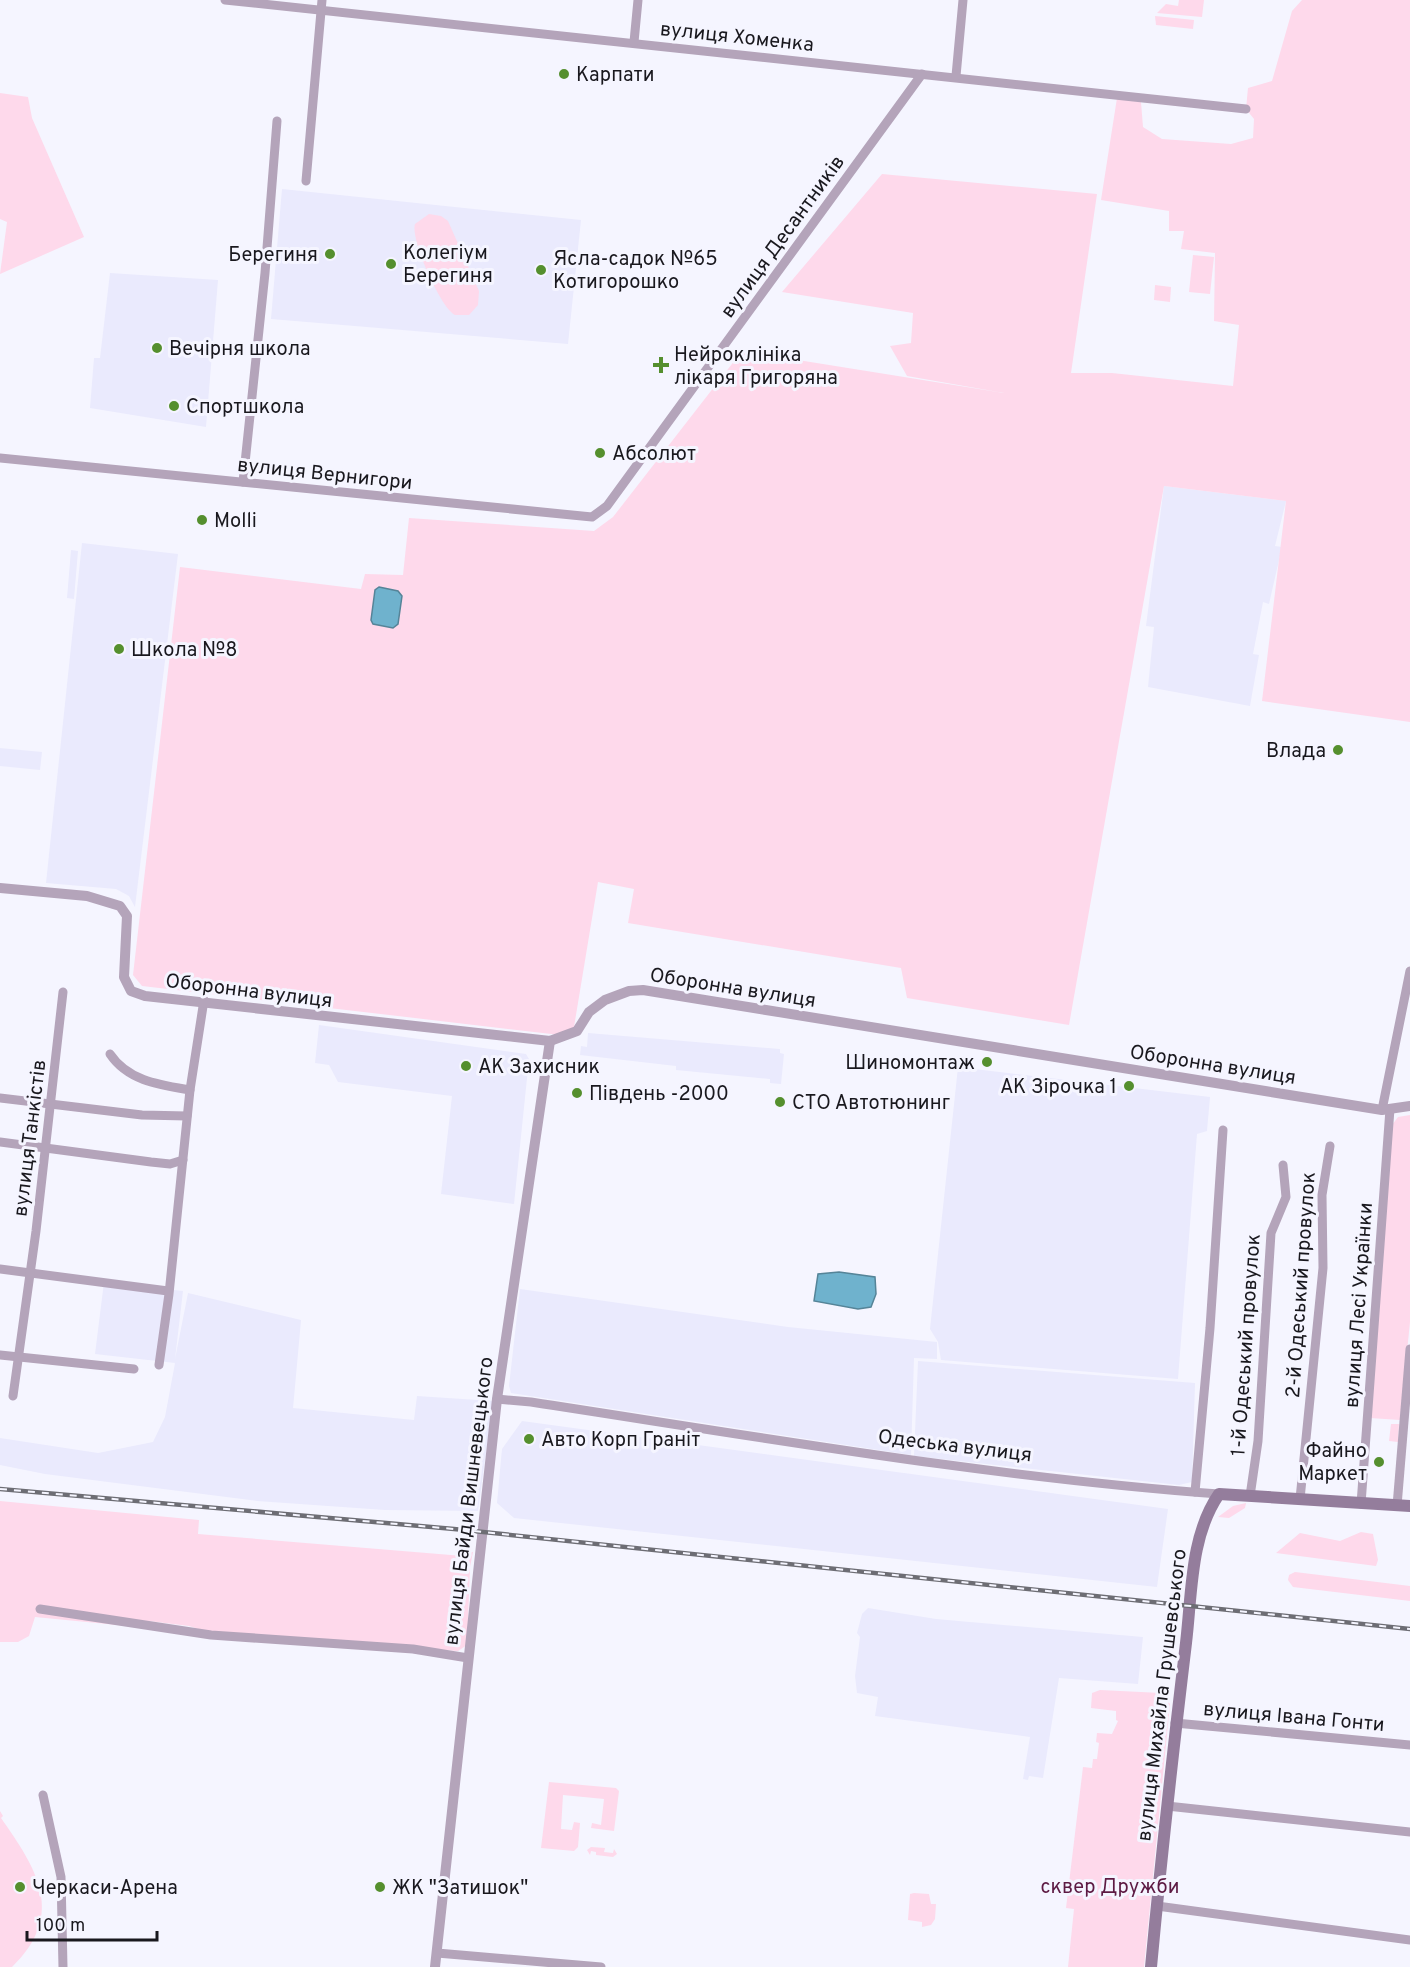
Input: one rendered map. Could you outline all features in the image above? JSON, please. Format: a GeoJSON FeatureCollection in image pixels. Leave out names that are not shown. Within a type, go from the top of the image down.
{"type":"FeatureCollection","features":[{"type":"Feature","properties":{"kind":"main road","name":"Одеська вулиця"},"geometry":{"type":"LineString","coordinates":[[1219,1494],[1410,1506]]}},
{"type":"Feature","properties":{"kind":"main road","name":"вулиця Михайла Грушевського"},"geometry":{"type":"LineString","coordinates":[[1151,1967],[1175,1723],[1200,1533],[1208,1510],[1219,1494]]}},
{"type":"Feature","properties":{"kind":"street","name":"вулиця Хоменка"},"geometry":{"type":"LineString","coordinates":[[225,0],[322,5],[634,42],[1245,109]]}},
{"type":"Feature","properties":{"kind":"street"},"geometry":{"type":"LineString","coordinates":[[634,42],[638,0]]}},
{"type":"Feature","properties":{"kind":"street"},"geometry":{"type":"LineString","coordinates":[[956,76],[963,0]]}},
{"type":"Feature","properties":{"kind":"street"},"geometry":{"type":"LineString","coordinates":[[306,181],[322,5]]}},
{"type":"Feature","properties":{"kind":"street","name":"вулиця Десантників"},"geometry":{"type":"LineString","coordinates":[[628,477],[922,74]]}},
{"type":"Feature","properties":{"kind":"street"},"geometry":{"type":"LineString","coordinates":[[243,482],[266,273],[277,121]]}},
{"type":"Feature","properties":{"kind":"street","name":"вулиця Вернигори"},"geometry":{"type":"LineString","coordinates":[[0,458],[585,518],[603,511],[628,477]]}},
{"type":"Feature","properties":{"kind":"street","name":"Оборонна вулиця"},"geometry":{"type":"LineString","coordinates":[[0,888],[87,896],[120,906],[127,916],[124,977],[131,991],[145,996],[204,1000],[307,1016],[550,1041],[576,1030],[589,1012],[605,1000],[643,990],[1386,1109],[1410,1106]]}},
{"type":"Feature","properties":{"kind":"street","name":"вулиця Лесі Українки"},"geometry":{"type":"LineString","coordinates":[[1362,1504],[1386,1109],[1410,971]]}},
{"type":"Feature","properties":{"kind":"street","name":"вулиця Танкістів"},"geometry":{"type":"LineString","coordinates":[[13,1396],[52,1104],[63,992]]}},
{"type":"Feature","properties":{"kind":"street"},"geometry":{"type":"LineString","coordinates":[[159,1365],[190,1090],[204,1000]]}},
{"type":"Feature","properties":{"kind":"street","name":"вулиця Байди Вишневецького"},"geometry":{"type":"LineString","coordinates":[[435,1967],[497,1400],[550,1041]]}},
{"type":"Feature","properties":{"kind":"street"},"geometry":{"type":"LineString","coordinates":[[110,1054],[122,1069],[142,1080],[190,1090]]}},
{"type":"Feature","properties":{"kind":"street"},"geometry":{"type":"LineString","coordinates":[[0,1098],[142,1115],[187,1116]]}},
{"type":"Feature","properties":{"kind":"street"},"geometry":{"type":"LineString","coordinates":[[1195,1492],[1210,1328],[1223,1130]]}},
{"type":"Feature","properties":{"kind":"street"},"geometry":{"type":"LineString","coordinates":[[0,1142],[170,1164],[183,1160]]}},
{"type":"Feature","properties":{"kind":"street","name":"2-й Одеський провулок"},"geometry":{"type":"LineString","coordinates":[[1300,1499],[1323,1268],[1322,1195],[1330,1146]]}},
{"type":"Feature","properties":{"kind":"street","name":"1-й Одеський провулок"},"geometry":{"type":"LineString","coordinates":[[1250,1496],[1258,1441],[1271,1233],[1286,1197],[1282,1165]]}},
{"type":"Feature","properties":{"kind":"street"},"geometry":{"type":"LineString","coordinates":[[0,1269],[168,1291]]}},
{"type":"Feature","properties":{"kind":"street"},"geometry":{"type":"LineString","coordinates":[[1397,1506],[1410,1349]]}},
{"type":"Feature","properties":{"kind":"street"},"geometry":{"type":"LineString","coordinates":[[0,1355],[134,1369]]}},
{"type":"Feature","properties":{"kind":"street","name":"Одеська вулиця"},"geometry":{"type":"LineString","coordinates":[[497,1400],[531,1402],[885,1456],[1133,1487],[1219,1494]]}},
{"type":"Feature","properties":{"kind":"street"},"geometry":{"type":"LineString","coordinates":[[40,1609],[211,1635],[413,1649],[468,1658]]}},
{"type":"Feature","properties":{"kind":"street","name":"вулиця Івана Гонти"},"geometry":{"type":"LineString","coordinates":[[1175,1723],[1410,1745]]}},
{"type":"Feature","properties":{"kind":"street"},"geometry":{"type":"LineString","coordinates":[[43,1795],[60,1877],[63,1967]]}},
{"type":"Feature","properties":{"kind":"street"},"geometry":{"type":"LineString","coordinates":[[1167,1806],[1410,1832]]}},
{"type":"Feature","properties":{"kind":"street"},"geometry":{"type":"LineString","coordinates":[[1157,1906],[1410,1940]]}},
{"type":"Feature","properties":{"kind":"street"},"geometry":{"type":"LineString","coordinates":[[437,1953],[601,1967]]}},
{"type":"Feature","properties":{"kind":"shaded area","name":"Колегіум Берегиня"},"geometry":{"type":"Polygon","coordinates":[[[282,189],[581,220],[568,344],[271,319],[282,189]]]}},
{"type":"Feature","properties":{"kind":"shaded area","name":"Вечірня школа"},"geometry":{"type":"Polygon","coordinates":[[[110,273],[218,280],[206,427],[90,408],[94,358],[100,358],[110,273]]]}},
{"type":"Feature","properties":{"kind":"shaded area"},"geometry":{"type":"Polygon","coordinates":[[[1164,486],[1286,501],[1275,546],[1282,547],[1269,604],[1263,602],[1253,654],[1259,655],[1250,706],[1148,687],[1154,627],[1146,626],[1164,486]]]}},
{"type":"Feature","properties":{"kind":"shaded area","name":"Школа №8"},"geometry":{"type":"Polygon","coordinates":[[[82,543],[178,554],[135,907],[129,896],[116,889],[46,883],[82,543]]]}},
{"type":"Feature","properties":{"kind":"shaded area"},"geometry":{"type":"Polygon","coordinates":[[[71,550],[78,551],[74,599],[67,598],[71,550]]]}},
{"type":"Feature","properties":{"kind":"shaded area"},"geometry":{"type":"Polygon","coordinates":[[[0,748],[42,752],[40,770],[0,766],[0,748]]]}},
{"type":"Feature","properties":{"kind":"shaded area"},"geometry":{"type":"Polygon","coordinates":[[[319,1025],[526,1054],[529,1059],[514,1204],[441,1194],[452,1096],[338,1082],[329,1065],[315,1063],[319,1025]]]}},
{"type":"Feature","properties":{"kind":"shaded area"},"geometry":{"type":"Polygon","coordinates":[[[588,1033],[780,1049],[780,1053],[784,1054],[781,1084],[770,1083],[770,1079],[676,1070],[676,1066],[580,1055],[581,1046],[587,1047],[588,1033]]]}},
{"type":"Feature","properties":{"kind":"shaded area"},"geometry":{"type":"Polygon","coordinates":[[[958,1067],[1210,1097],[1207,1131],[1197,1134],[1178,1379],[941,1360],[938,1342],[930,1329],[958,1067]]]}},
{"type":"Feature","properties":{"kind":"shaded area"},"geometry":{"type":"Polygon","coordinates":[[[104,1282],[183,1291],[175,1359],[188,1293],[301,1320],[293,1408],[414,1420],[417,1396],[493,1401],[478,1511],[385,1510],[257,1501],[45,1474],[0,1465],[0,1438],[98,1453],[153,1442],[165,1417],[175,1363],[95,1354],[104,1282]]]}},
{"type":"Feature","properties":{"kind":"shaded area"},"geometry":{"type":"Polygon","coordinates":[[[520,1289],[788,1327],[937,1342],[937,1359],[914,1358],[911,1455],[511,1393],[509,1386],[520,1289]]]}},
{"type":"Feature","properties":{"kind":"shaded area"},"geometry":{"type":"Polygon","coordinates":[[[918,1361],[1195,1383],[1192,1482],[1179,1485],[914,1456],[918,1361]]]}},
{"type":"Feature","properties":{"kind":"shaded area"},"geometry":{"type":"Polygon","coordinates":[[[522,1421],[1168,1509],[1157,1587],[514,1518],[497,1503],[502,1449],[522,1421]]]}},
{"type":"Feature","properties":{"kind":"shaded area"},"geometry":{"type":"Polygon","coordinates":[[[868,1608],[936,1619],[1143,1637],[1138,1684],[1059,1678],[1043,1778],[1029,1776],[1028,1780],[1023,1779],[1030,1737],[875,1716],[878,1697],[857,1693],[855,1676],[860,1637],[857,1633],[862,1614],[868,1608]]]}},
{"type":"Feature","properties":{"kind":"green space"},"geometry":{"type":"Polygon","coordinates":[[[1179,0],[1204,0],[1202,17],[1157,13],[1166,4],[1178,6],[1179,0]]]}},
{"type":"Feature","properties":{"kind":"green space"},"geometry":{"type":"Polygon","coordinates":[[[1302,0],[1410,0],[1410,722],[1262,701],[1286,501],[1164,486],[1069,1025],[907,998],[901,968],[628,923],[634,889],[598,882],[574,1027],[560,1035],[142,986],[133,975],[180,567],[361,589],[365,574],[403,575],[409,518],[594,531],[613,517],[742,351],[1004,393],[907,376],[890,346],[911,343],[913,313],[782,292],[882,174],[1097,194],[1071,373],[1112,373],[1233,386],[1239,325],[1214,321],[1215,253],[1181,249],[1184,231],[1169,231],[1169,211],[1101,200],[1117,98],[1141,102],[1143,127],[1162,139],[1231,144],[1253,138],[1254,119],[1246,109],[1248,88],[1272,81],[1292,11],[1302,0]]]}},
{"type":"Feature","properties":{"kind":"green space"},"geometry":{"type":"Polygon","coordinates":[[[1155,16],[1194,20],[1193,29],[1156,25],[1155,16]]]}},
{"type":"Feature","properties":{"kind":"green space"},"geometry":{"type":"Polygon","coordinates":[[[0,93],[28,97],[32,118],[84,237],[0,274],[7,222],[0,219],[0,93]]]}},
{"type":"Feature","properties":{"kind":"green space"},"geometry":{"type":"Polygon","coordinates":[[[429,214],[441,216],[448,221],[479,291],[478,305],[469,315],[455,315],[449,310],[435,288],[422,258],[417,244],[415,224],[429,214]]]}},
{"type":"Feature","properties":{"kind":"green space"},"geometry":{"type":"Polygon","coordinates":[[[1193,255],[1214,257],[1210,294],[1189,292],[1193,255]]]}},
{"type":"Feature","properties":{"kind":"green space"},"geometry":{"type":"Polygon","coordinates":[[[1155,285],[1171,287],[1170,302],[1154,300],[1155,285]]]}},
{"type":"Feature","properties":{"kind":"green space"},"geometry":{"type":"Polygon","coordinates":[[[1410,1115],[1410,1322],[1400,1420],[1370,1418],[1392,1125],[1398,1117],[1410,1115]]]}},
{"type":"Feature","properties":{"kind":"green space"},"geometry":{"type":"Polygon","coordinates":[[[1391,1424],[1399,1424],[1398,1442],[1389,1441],[1391,1424]]]}},
{"type":"Feature","properties":{"kind":"green space"},"geometry":{"type":"Polygon","coordinates":[[[0,1501],[199,1520],[198,1534],[463,1556],[464,1551],[473,1552],[470,1567],[467,1645],[458,1651],[211,1633],[189,1626],[149,1621],[148,1628],[35,1617],[29,1636],[18,1642],[0,1642],[0,1501]]]}},
{"type":"Feature","properties":{"kind":"green space"},"geometry":{"type":"Polygon","coordinates":[[[1246,1503],[1245,1508],[1229,1518],[1218,1517],[1233,1506],[1246,1503]]]}},
{"type":"Feature","properties":{"kind":"green space"},"geometry":{"type":"Polygon","coordinates":[[[1361,1532],[1373,1534],[1378,1560],[1376,1566],[1276,1553],[1300,1533],[1340,1541],[1361,1532]]]}},
{"type":"Feature","properties":{"kind":"green space"},"geometry":{"type":"Polygon","coordinates":[[[1295,1572],[1410,1586],[1410,1601],[1293,1587],[1288,1580],[1289,1575],[1295,1572]]]}},
{"type":"Feature","properties":{"kind":"green space","name":"сквер Дружби"},"geometry":{"type":"Polygon","coordinates":[[[1100,1690],[1161,1693],[1170,1704],[1144,1967],[1068,1967],[1074,1909],[1066,1908],[1083,1767],[1092,1768],[1093,1759],[1097,1759],[1099,1743],[1096,1742],[1097,1733],[1112,1734],[1118,1721],[1116,1711],[1091,1708],[1092,1693],[1100,1690]]]}},
{"type":"Feature","properties":{"kind":"green space"},"geometry":{"type":"Polygon","coordinates":[[[549,1782],[616,1788],[619,1791],[614,1831],[591,1828],[592,1823],[601,1825],[604,1799],[563,1795],[561,1829],[572,1830],[574,1822],[580,1823],[578,1847],[574,1851],[541,1848],[549,1782]]]}},
{"type":"Feature","properties":{"kind":"green space","name":"Черкаси-Арена"},"geometry":{"type":"Polygon","coordinates":[[[0,1811],[3,1816],[1,1818],[34,1873],[40,1891],[42,1910],[38,1928],[29,1947],[12,1967],[0,1967],[0,1811]]]}},
{"type":"Feature","properties":{"kind":"green space"},"geometry":{"type":"Polygon","coordinates":[[[591,1847],[605,1848],[604,1852],[613,1853],[614,1849],[617,1854],[613,1857],[596,1855],[596,1852],[591,1851],[590,1855],[587,1850],[591,1847]]]}},
{"type":"Feature","properties":{"kind":"green space"},"geometry":{"type":"Polygon","coordinates":[[[910,1894],[929,1894],[931,1904],[936,1904],[935,1919],[931,1925],[922,1927],[922,1922],[908,1920],[910,1894]]]}},
{"type":"Feature","properties":{"kind":"water"},"geometry":{"type":"Polygon","coordinates":[[[379,587],[398,591],[402,596],[398,624],[393,628],[373,624],[371,620],[375,590],[379,587]]]}},
{"type":"Feature","properties":{"kind":"water"},"geometry":{"type":"Polygon","coordinates":[[[839,1272],[875,1277],[876,1294],[871,1307],[858,1309],[814,1301],[818,1274],[839,1272]]]}},
{"type":"Feature","properties":{"kind":"railway"},"geometry":{"type":"LineString","coordinates":[[0,1489],[454,1529],[1410,1629]]}},
{"type":"Feature","properties":{"kind":"place","name":"Карпати"},"geometry":{"type":"Point","coordinates":[564,74]}},
{"type":"Feature","properties":{"kind":"place","name":"Берегиня"},"geometry":{"type":"Point","coordinates":[330,254]}},
{"type":"Feature","properties":{"kind":"place","name":"Колегіум Берегиня"},"geometry":{"type":"Point","coordinates":[391,264]}},
{"type":"Feature","properties":{"kind":"place","name":"Ясла-садок №65 Котигорошко"},"geometry":{"type":"Point","coordinates":[541,270]}},
{"type":"Feature","properties":{"kind":"place","name":"Вечірня школа"},"geometry":{"type":"Point","coordinates":[157,348]}},
{"type":"Feature","properties":{"kind":"place","name":"Нейроклініка лікаря Григоряна"},"geometry":{"type":"Point","coordinates":[661,365]}},
{"type":"Feature","properties":{"kind":"place","name":"Спортшкола"},"geometry":{"type":"Point","coordinates":[174,406]}},
{"type":"Feature","properties":{"kind":"place","name":"Абсолют"},"geometry":{"type":"Point","coordinates":[600,453]}},
{"type":"Feature","properties":{"kind":"place","name":"Molli"},"geometry":{"type":"Point","coordinates":[202,520]}},
{"type":"Feature","properties":{"kind":"place","name":"Школа №8"},"geometry":{"type":"Point","coordinates":[119,649]}},
{"type":"Feature","properties":{"kind":"place","name":"Влада"},"geometry":{"type":"Point","coordinates":[1338,750]}},
{"type":"Feature","properties":{"kind":"place","name":"Шиномонтаж"},"geometry":{"type":"Point","coordinates":[987,1062]}},
{"type":"Feature","properties":{"kind":"place","name":"АК Захисник"},"geometry":{"type":"Point","coordinates":[466,1066]}},
{"type":"Feature","properties":{"kind":"place","name":"АК Зірочка 1"},"geometry":{"type":"Point","coordinates":[1129,1086]}},
{"type":"Feature","properties":{"kind":"place","name":"Південь -2000"},"geometry":{"type":"Point","coordinates":[577,1093]}},
{"type":"Feature","properties":{"kind":"place","name":"СТО Автотюнинг"},"geometry":{"type":"Point","coordinates":[780,1102]}},
{"type":"Feature","properties":{"kind":"place","name":"Авто Корп Граніт"},"geometry":{"type":"Point","coordinates":[529,1439]}},
{"type":"Feature","properties":{"kind":"place","name":"Файно Маркет"},"geometry":{"type":"Point","coordinates":[1379,1462]}},
{"type":"Feature","properties":{"kind":"place","name":"Черкаси-Арена"},"geometry":{"type":"Point","coordinates":[20,1887]}},
{"type":"Feature","properties":{"kind":"place","name":"ЖК \"Затишок\""},"geometry":{"type":"Point","coordinates":[380,1887]}}]}
